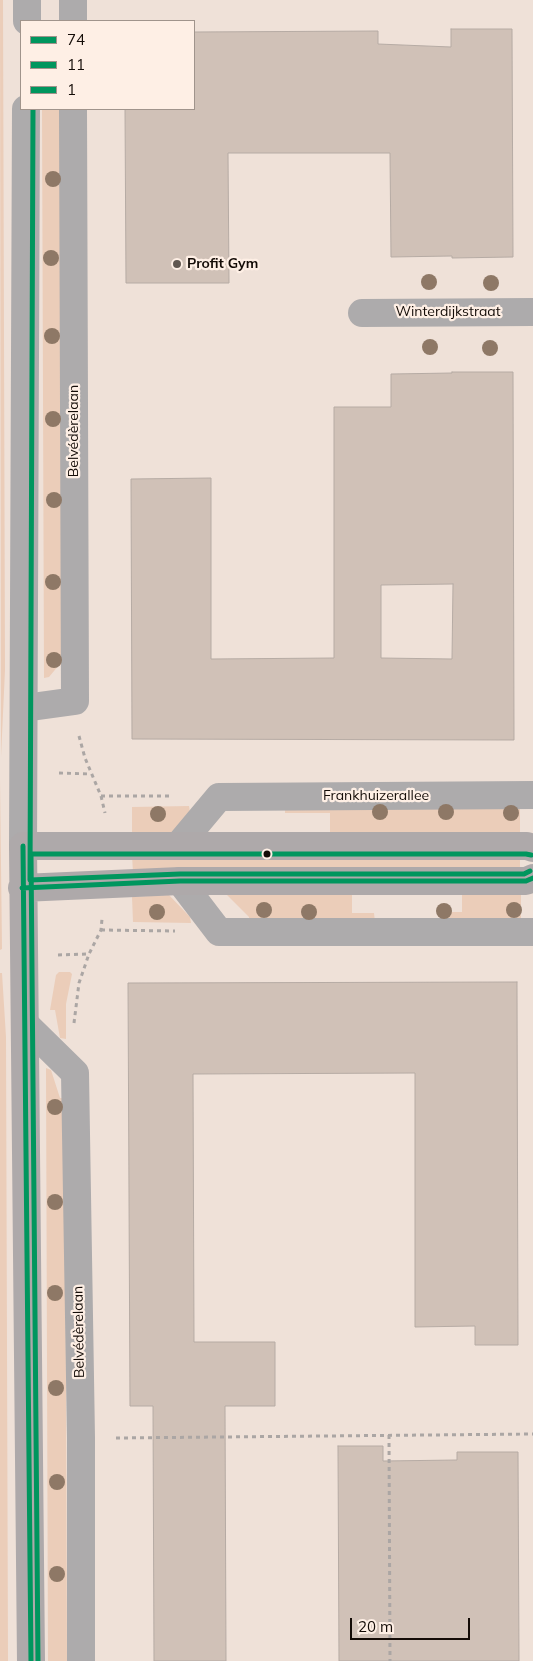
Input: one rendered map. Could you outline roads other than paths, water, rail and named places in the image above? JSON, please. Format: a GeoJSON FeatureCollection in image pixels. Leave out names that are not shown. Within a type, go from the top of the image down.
{"type":"FeatureCollection","features":[{"type":"Feature","properties":{"kind":"main road"},"geometry":{"type":"LineString","coordinates":[[31,1661],[23,846],[527,846],[533,848]]}},
{"type":"Feature","properties":{"kind":"main road"},"geometry":{"type":"LineString","coordinates":[[22,888],[180,881],[526,881],[533,878]]}},
{"type":"Feature","properties":{"kind":"street"},"geometry":{"type":"LineString","coordinates":[[27,0],[27,20]]}},
{"type":"Feature","properties":{"kind":"street"},"geometry":{"type":"LineString","coordinates":[[73,0],[73,20]]}},
{"type":"Feature","properties":{"kind":"street"},"geometry":{"type":"LineString","coordinates":[[23,846],[26,110]]}},
{"type":"Feature","properties":{"kind":"street","name":"Belvédèrelaan"},"geometry":{"type":"LineString","coordinates":[[24,708],[75,700],[73,110]]}},
{"type":"Feature","properties":{"kind":"street","name":"Winterdijkstraat"},"geometry":{"type":"LineString","coordinates":[[362,313],[533,312]]}},
{"type":"Feature","properties":{"kind":"street","name":"Frankhuizerallee"},"geometry":{"type":"LineString","coordinates":[[178,846],[219,796],[533,795]]}},
{"type":"Feature","properties":{"kind":"street"},"geometry":{"type":"LineString","coordinates":[[180,881],[219,932],[533,932]]}},
{"type":"Feature","properties":{"kind":"street","name":"Belvédèrelaan"},"geometry":{"type":"LineString","coordinates":[[26,1024],[75,1073],[81,1438],[81,1661]]}},
{"type":"Feature","properties":{"kind":"place","name":"Profit Gym"},"geometry":{"type":"Point","coordinates":[177,264]}}]}
